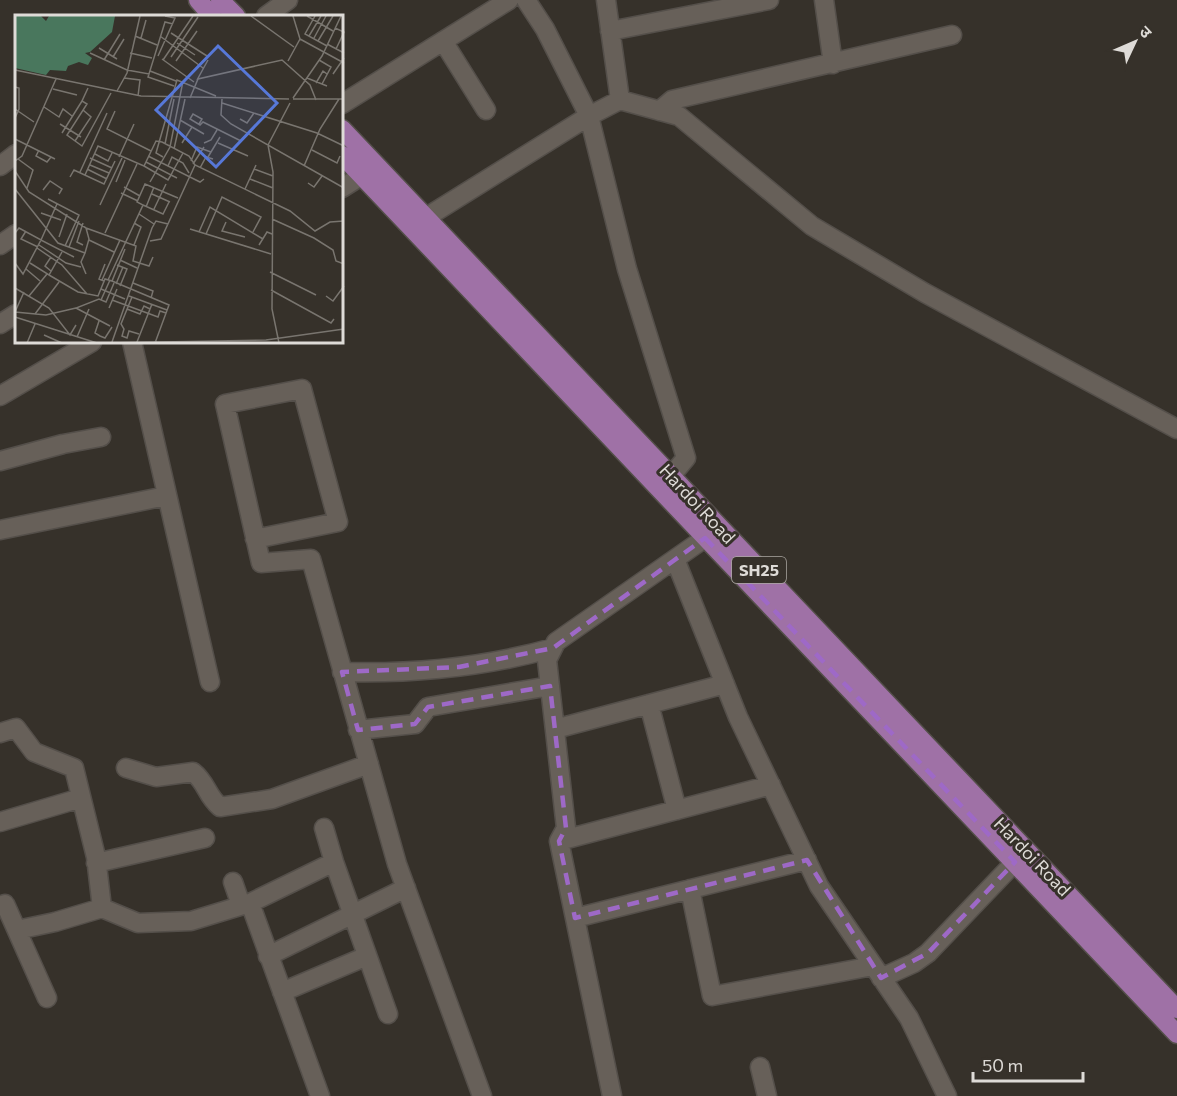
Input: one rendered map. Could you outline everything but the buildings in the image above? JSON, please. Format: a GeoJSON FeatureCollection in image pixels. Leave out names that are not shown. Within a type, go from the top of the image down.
{"type":"FeatureCollection","features":[{"type":"Feature","properties":{"kind":"main road"},"geometry":{"type":"LineString","coordinates":[[198,0],[211,15]]}},
{"type":"Feature","properties":{"kind":"main road"},"geometry":{"type":"LineString","coordinates":[[220,0],[235,15]]}},
{"type":"Feature","properties":{"kind":"main road","name":"Hardoi Road"},"geometry":{"type":"LineString","coordinates":[[344,131],[418,222],[711,532],[1177,1034]]}},
{"type":"Feature","properties":{"kind":"main road","name":"Hardoi Road"},"geometry":{"type":"LineString","coordinates":[[344,157],[361,176],[418,222],[671,476],[711,532],[1177,1009]]}},
{"type":"Feature","properties":{"kind":"street"},"geometry":{"type":"LineString","coordinates":[[267,15],[288,0]]}},
{"type":"Feature","properties":{"kind":"street"},"geometry":{"type":"LineString","coordinates":[[344,103],[509,0]]}},
{"type":"Feature","properties":{"kind":"street"},"geometry":{"type":"LineString","coordinates":[[526,0],[545,29],[589,116],[627,269],[686,458],[671,476]]}},
{"type":"Feature","properties":{"kind":"street"},"geometry":{"type":"LineString","coordinates":[[606,0],[620,100]]}},
{"type":"Feature","properties":{"kind":"street"},"geometry":{"type":"LineString","coordinates":[[610,31],[769,0]]}},
{"type":"Feature","properties":{"kind":"street"},"geometry":{"type":"LineString","coordinates":[[825,0],[833,63]]}},
{"type":"Feature","properties":{"kind":"street"},"geometry":{"type":"LineString","coordinates":[[659,111],[672,100],[952,35]]}},
{"type":"Feature","properties":{"kind":"street"},"geometry":{"type":"LineString","coordinates":[[443,41],[486,110]]}},
{"type":"Feature","properties":{"kind":"street"},"geometry":{"type":"LineString","coordinates":[[418,222],[589,116],[620,100],[679,116],[812,226],[925,293],[1177,429]]}},
{"type":"Feature","properties":{"kind":"street"},"geometry":{"type":"LineString","coordinates":[[0,166],[15,155]]}},
{"type":"Feature","properties":{"kind":"street"},"geometry":{"type":"LineString","coordinates":[[344,187],[361,176]]}},
{"type":"Feature","properties":{"kind":"street"},"geometry":{"type":"LineString","coordinates":[[0,245],[15,235]]}},
{"type":"Feature","properties":{"kind":"street"},"geometry":{"type":"LineString","coordinates":[[0,324],[15,315]]}},
{"type":"Feature","properties":{"kind":"street"},"geometry":{"type":"LineString","coordinates":[[0,396],[89,344]]}},
{"type":"Feature","properties":{"kind":"street"},"geometry":{"type":"LineString","coordinates":[[132,344],[210,682]]}},
{"type":"Feature","properties":{"kind":"street"},"geometry":{"type":"LineString","coordinates":[[255,539],[338,522],[302,389],[225,404],[255,539],[261,563],[311,559],[358,730],[406,888],[482,1096]]}},
{"type":"Feature","properties":{"kind":"street"},"geometry":{"type":"LineString","coordinates":[[0,461],[63,444],[101,437]]}},
{"type":"Feature","properties":{"kind":"street"},"geometry":{"type":"LineString","coordinates":[[0,530],[166,496]]}},
{"type":"Feature","properties":{"kind":"street"},"geometry":{"type":"LineString","coordinates":[[612,1096],[559,841],[566,828],[547,660],[556,642],[711,532]]}},
{"type":"Feature","properties":{"kind":"street"},"geometry":{"type":"LineString","coordinates":[[675,559],[725,684],[819,885],[909,1018],[947,1096]]}},
{"type":"Feature","properties":{"kind":"street"},"geometry":{"type":"LineString","coordinates":[[342,672],[378,673],[459,667],[553,648]]}},
{"type":"Feature","properties":{"kind":"street"},"geometry":{"type":"LineString","coordinates":[[555,729],[725,684]]}},
{"type":"Feature","properties":{"kind":"street"},"geometry":{"type":"LineString","coordinates":[[358,730],[415,724],[428,707],[550,686]]}},
{"type":"Feature","properties":{"kind":"street"},"geometry":{"type":"LineString","coordinates":[[649,704],[677,810]]}},
{"type":"Feature","properties":{"kind":"street"},"geometry":{"type":"LineString","coordinates":[[0,733],[16,728],[34,752],[74,768],[96,863],[102,908]]}},
{"type":"Feature","properties":{"kind":"street"},"geometry":{"type":"LineString","coordinates":[[126,768],[156,777],[193,772],[203,780],[209,797],[220,807],[272,800],[369,765]]}},
{"type":"Feature","properties":{"kind":"street"},"geometry":{"type":"LineString","coordinates":[[559,841],[771,785]]}},
{"type":"Feature","properties":{"kind":"street"},"geometry":{"type":"LineString","coordinates":[[0,822],[81,798]]}},
{"type":"Feature","properties":{"kind":"street"},"geometry":{"type":"LineString","coordinates":[[324,828],[352,915],[388,1014]]}},
{"type":"Feature","properties":{"kind":"street"},"geometry":{"type":"LineString","coordinates":[[96,863],[206,838]]}},
{"type":"Feature","properties":{"kind":"street"},"geometry":{"type":"LineString","coordinates":[[575,918],[807,860]]}},
{"type":"Feature","properties":{"kind":"street"},"geometry":{"type":"LineString","coordinates":[[17,930],[102,908],[138,923],[191,921],[245,904],[334,862]]}},
{"type":"Feature","properties":{"kind":"street"},"geometry":{"type":"LineString","coordinates":[[690,889],[712,996],[877,972],[914,963],[928,953],[1015,862]]}},
{"type":"Feature","properties":{"kind":"street"},"geometry":{"type":"LineString","coordinates":[[233,882],[268,956],[320,1096]]}},
{"type":"Feature","properties":{"kind":"street"},"geometry":{"type":"LineString","coordinates":[[268,956],[406,888]]}},
{"type":"Feature","properties":{"kind":"street"},"geometry":{"type":"LineString","coordinates":[[0,906],[5,904],[47,998]]}},
{"type":"Feature","properties":{"kind":"street"},"geometry":{"type":"LineString","coordinates":[[282,992],[367,956]]}},
{"type":"Feature","properties":{"kind":"street"},"geometry":{"type":"LineString","coordinates":[[760,1067],[767,1096]]}},
{"type":"Feature","properties":{"kind":"highlighted area"},"geometry":{"type":"Polygon","coordinates":[[[705,538],[1015,862],[928,953],[881,978],[807,860],[575,918],[559,841],[566,828],[550,686],[428,707],[415,724],[358,730],[342,672],[459,667],[553,648],[705,538]]]}}]}
